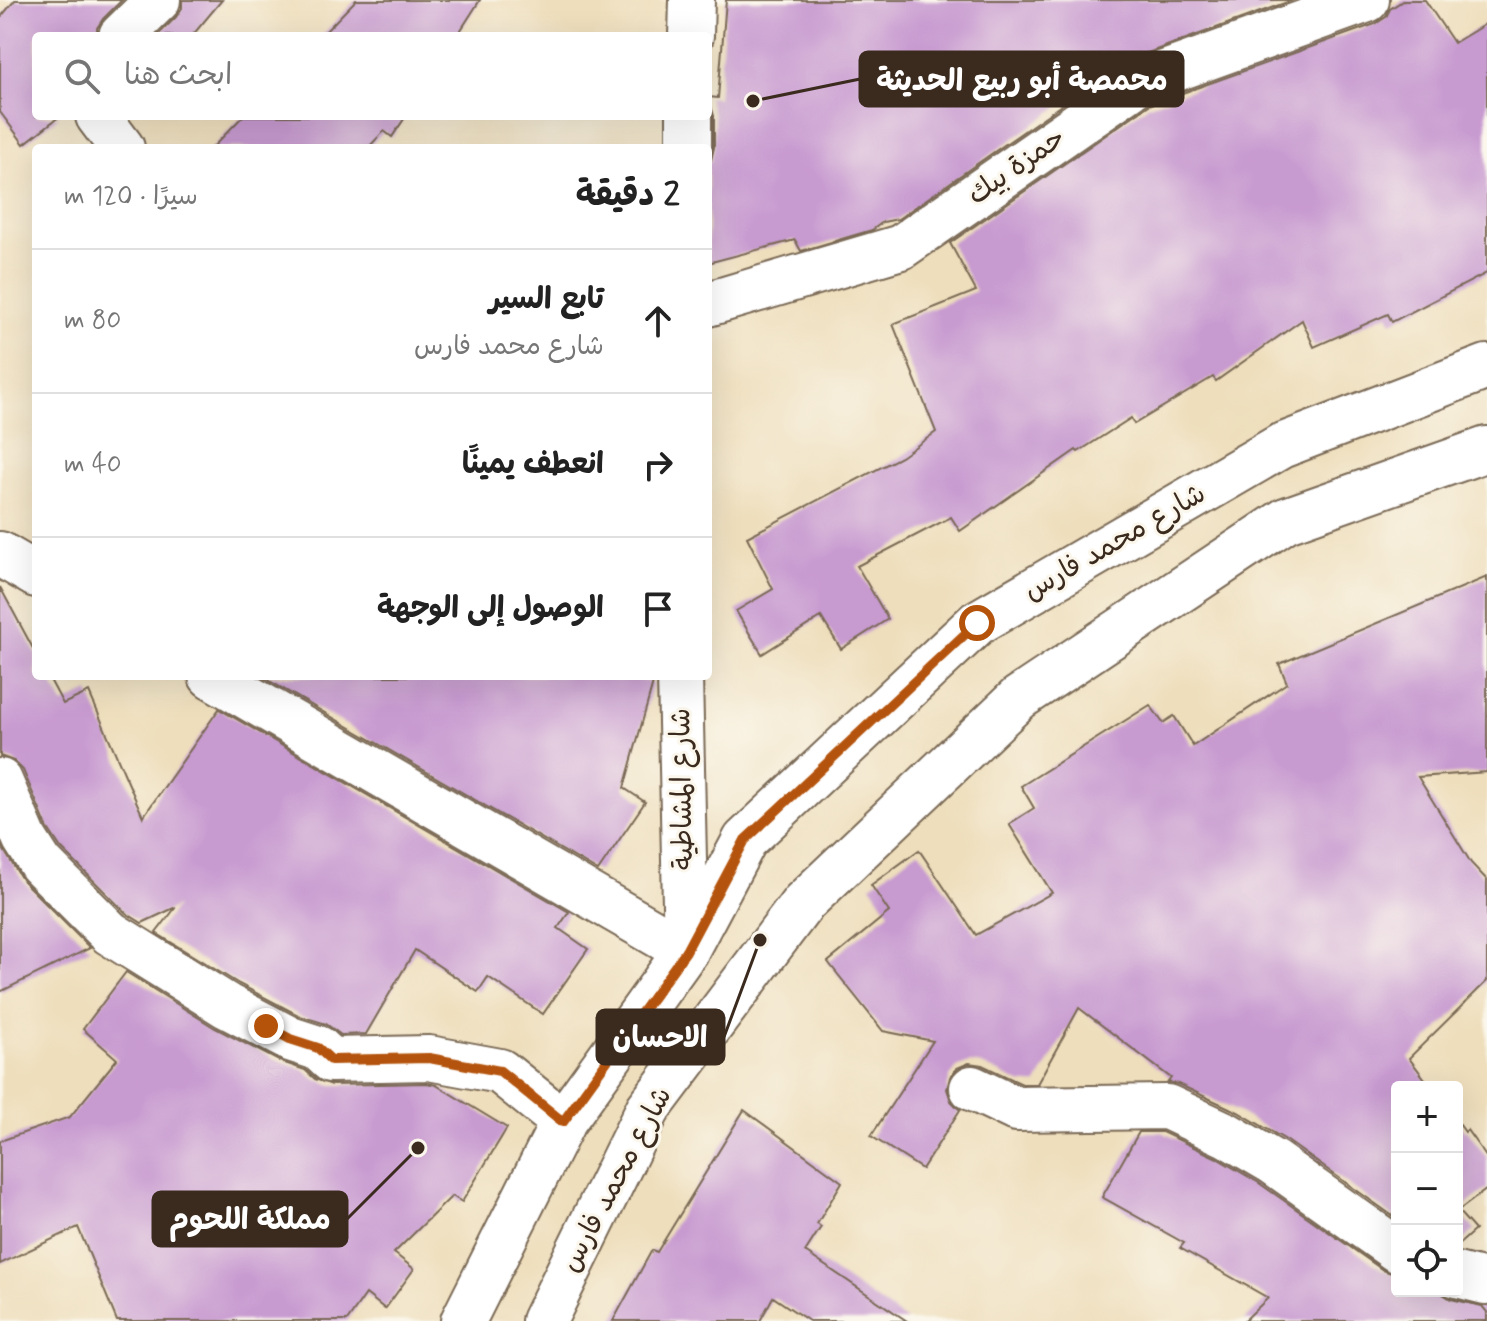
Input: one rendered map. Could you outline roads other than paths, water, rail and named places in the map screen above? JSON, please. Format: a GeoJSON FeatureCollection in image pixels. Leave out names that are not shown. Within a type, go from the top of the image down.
{"type":"FeatureCollection","features":[{"type":"Feature","properties":{"kind":"main road"},"geometry":{"type":"LineString","coordinates":[[125,32],[158,0]]}},
{"type":"Feature","properties":{"kind":"main road"},"geometry":{"type":"LineString","coordinates":[[691,32],[692,0]]}},
{"type":"Feature","properties":{"kind":"main road","name":"حمزة بيك"},"geometry":{"type":"LineString","coordinates":[[712,303],[901,247],[1137,83],[1367,0]]}},
{"type":"Feature","properties":{"kind":"main road"},"geometry":{"type":"LineString","coordinates":[[101,120],[119,144]]}},
{"type":"Feature","properties":{"kind":"main road"},"geometry":{"type":"LineString","coordinates":[[689,120],[689,144]]}},
{"type":"Feature","properties":{"kind":"main road","name":"شارع محمد فارس"},"geometry":{"type":"LineString","coordinates":[[463,1321],[563,1122],[686,951],[745,840],[977,623],[1281,446],[1487,367]]}},
{"type":"Feature","properties":{"kind":"main road","name":"شارع محمد فارس"},"geometry":{"type":"LineString","coordinates":[[544,1321],[648,1109],[803,903],[1019,698],[1286,520],[1487,449]]}},
{"type":"Feature","properties":{"kind":"main road"},"geometry":{"type":"LineString","coordinates":[[0,554],[32,573]]}},
{"type":"Feature","properties":{"kind":"main road"},"geometry":{"type":"LineString","coordinates":[[218,680],[686,951]]}},
{"type":"Feature","properties":{"kind":"main road","name":"شارع المشاطية"},"geometry":{"type":"LineString","coordinates":[[680,680],[686,951]]}},
{"type":"Feature","properties":{"kind":"main road"},"geometry":{"type":"LineString","coordinates":[[0,781],[25,839],[41,864],[91,915],[110,933],[215,998],[290,1039],[318,1048],[331,1060],[429,1058],[500,1071],[563,1122]]}},
{"type":"Feature","properties":{"kind":"main road"},"geometry":{"type":"LineString","coordinates":[[972,1088],[1016,1109],[1167,1107],[1227,1135],[1273,1162],[1391,1246]]}},
{"type":"Feature","properties":{"kind":"place","name":"محمصة أبو ربيع الحديثة"},"geometry":{"type":"Point","coordinates":[753,101]}},
{"type":"Feature","properties":{"kind":"place","name":"الاحسان"},"geometry":{"type":"Point","coordinates":[760,940]}},
{"type":"Feature","properties":{"kind":"place","name":"مملكة اللحوم"},"geometry":{"type":"Point","coordinates":[418,1148]}}]}
